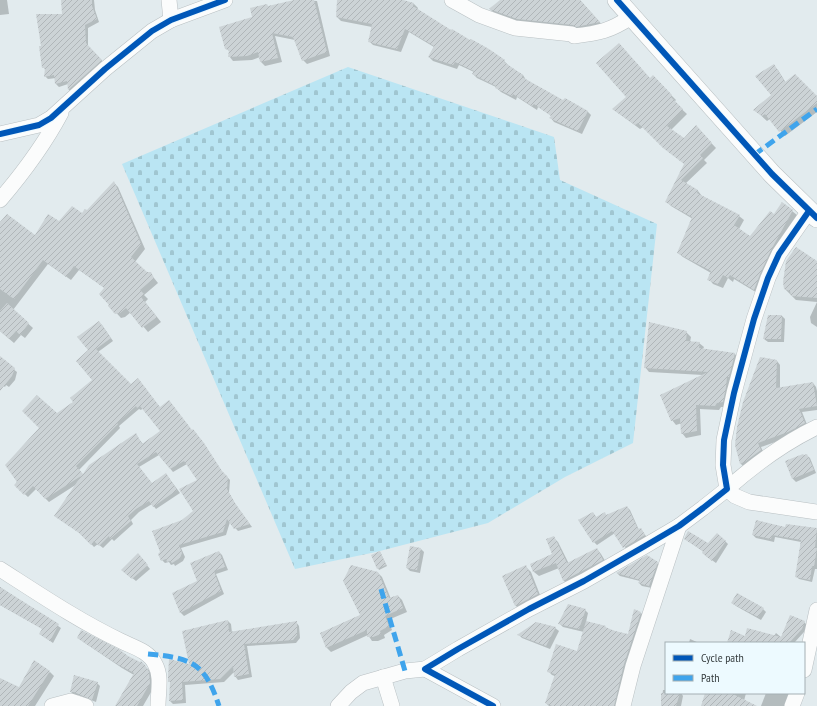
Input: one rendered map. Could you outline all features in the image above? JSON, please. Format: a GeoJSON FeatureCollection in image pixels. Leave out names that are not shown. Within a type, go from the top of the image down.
{"type":"FeatureCollection","features":[{"type":"Feature","properties":{"kind":"street"},"geometry":{"type":"LineString","coordinates":[[169,0],[171,20]]}},
{"type":"Feature","properties":{"kind":"street"},"geometry":{"type":"LineString","coordinates":[[0,134],[39,125],[51,118],[106,69],[152,31],[171,20],[224,0]]}},
{"type":"Feature","properties":{"kind":"street"},"geometry":{"type":"LineString","coordinates":[[452,0],[479,14],[516,28],[572,34],[574,36],[597,33],[616,27],[631,17]]}},
{"type":"Feature","properties":{"kind":"street"},"geometry":{"type":"LineString","coordinates":[[617,0],[772,174],[813,215],[779,254],[768,278],[754,319],[734,393],[724,440],[723,465],[726,488],[736,496],[749,502],[817,512]]}},
{"type":"Feature","properties":{"kind":"street"},"geometry":{"type":"LineString","coordinates":[[0,200],[25,170],[50,133],[63,108]]}},
{"type":"Feature","properties":{"kind":"street"},"geometry":{"type":"LineString","coordinates":[[338,706],[351,692],[364,683],[383,677],[425,669],[458,649],[584,581],[679,526],[748,470],[776,451],[817,427]]}},
{"type":"Feature","properties":{"kind":"street"},"geometry":{"type":"LineString","coordinates":[[623,706],[635,660],[679,526]]}},
{"type":"Feature","properties":{"kind":"street"},"geometry":{"type":"LineString","coordinates":[[0,569],[48,600],[107,634],[148,654],[155,664],[159,675],[158,706]]}},
{"type":"Feature","properties":{"kind":"street"},"geometry":{"type":"LineString","coordinates":[[805,665],[817,610]]}},
{"type":"Feature","properties":{"kind":"street"},"geometry":{"type":"LineString","coordinates":[[425,669],[493,706]]}},
{"type":"Feature","properties":{"kind":"street"},"geometry":{"type":"LineString","coordinates":[[383,677],[392,706]]}},
{"type":"Feature","properties":{"kind":"street"},"geometry":{"type":"LineString","coordinates":[[792,706],[797,694]]}},
{"type":"Feature","properties":{"kind":"street"},"geometry":{"type":"LineString","coordinates":[[52,706],[71,701],[86,706]]}},
{"type":"Feature","properties":{"kind":"green space"},"geometry":{"type":"Polygon","coordinates":[[[348,67],[554,137],[560,180],[657,224],[633,443],[565,477],[488,523],[376,552],[295,569],[122,164],[348,67]]]}},
{"type":"Feature","properties":{"kind":"building"},"geometry":{"type":"Polygon","coordinates":[[[61,0],[92,0],[92,6],[97,19],[85,25],[86,43],[102,60],[68,90],[67,81],[55,84],[54,75],[44,77],[45,68],[42,68],[39,46],[41,46],[36,14],[62,14],[61,0]]]}},
{"type":"Feature","properties":{"kind":"building"},"geometry":{"type":"Polygon","coordinates":[[[294,0],[314,0],[327,52],[302,61],[293,37],[272,33],[278,58],[260,62],[258,52],[247,56],[228,57],[229,50],[225,49],[219,27],[252,17],[250,8],[267,4],[268,6],[294,0]]]}},
{"type":"Feature","properties":{"kind":"building"},"geometry":{"type":"Polygon","coordinates":[[[337,0],[403,0],[414,3],[413,6],[451,30],[452,29],[489,49],[505,60],[504,62],[523,75],[522,77],[563,100],[565,98],[588,111],[578,131],[549,118],[551,116],[534,104],[532,106],[513,94],[512,96],[495,88],[496,86],[472,74],[474,71],[455,62],[453,65],[428,57],[434,46],[405,29],[397,49],[368,42],[372,24],[336,17],[337,0]]]}},
{"type":"Feature","properties":{"kind":"building"},"geometry":{"type":"Polygon","coordinates":[[[500,0],[580,0],[600,22],[576,27],[573,25],[517,19],[489,9],[500,0]]]}},
{"type":"Feature","properties":{"kind":"building"},"geometry":{"type":"Polygon","coordinates":[[[619,43],[650,78],[653,75],[683,109],[667,126],[684,138],[696,125],[712,143],[700,155],[703,158],[681,180],[698,190],[697,193],[740,215],[734,225],[750,236],[770,211],[774,214],[782,202],[793,210],[771,250],[754,290],[730,275],[728,278],[723,275],[718,284],[707,280],[711,271],[677,253],[692,217],[665,202],[684,164],[663,148],[638,123],[635,125],[612,109],[626,97],[596,63],[619,43]]]}},
{"type":"Feature","properties":{"kind":"building"},"geometry":{"type":"Polygon","coordinates":[[[774,64],[785,82],[795,74],[817,96],[817,103],[779,132],[765,114],[762,116],[753,110],[771,95],[755,76],[774,64]]]}},
{"type":"Feature","properties":{"kind":"building"},"geometry":{"type":"Polygon","coordinates":[[[114,181],[141,244],[131,257],[147,272],[151,272],[154,278],[140,290],[144,294],[141,297],[157,317],[142,328],[126,308],[120,313],[115,314],[99,294],[104,288],[74,266],[66,277],[43,260],[14,299],[0,289],[0,222],[7,214],[35,235],[48,214],[59,221],[72,206],[82,213],[85,209],[87,210],[114,181]]]}},
{"type":"Feature","properties":{"kind":"building"},"geometry":{"type":"Polygon","coordinates":[[[796,247],[817,261],[817,298],[791,296],[790,291],[784,289],[783,282],[786,261],[796,247]]]}},
{"type":"Feature","properties":{"kind":"building"},"geometry":{"type":"Polygon","coordinates":[[[7,303],[29,323],[20,335],[16,331],[9,339],[0,331],[0,311],[7,303]]]}},
{"type":"Feature","properties":{"kind":"building"},"geometry":{"type":"Polygon","coordinates":[[[768,315],[782,315],[781,339],[763,339],[768,315]]]}},
{"type":"Feature","properties":{"kind":"building"},"geometry":{"type":"Polygon","coordinates":[[[99,321],[111,338],[96,349],[131,384],[138,378],[160,407],[169,400],[204,443],[222,471],[228,477],[227,489],[250,524],[234,529],[227,519],[223,532],[179,545],[182,553],[180,558],[172,563],[170,561],[167,562],[166,559],[161,561],[158,554],[160,552],[152,531],[182,520],[193,511],[179,489],[197,480],[184,461],[170,469],[156,452],[137,464],[152,483],[166,473],[177,490],[153,507],[149,501],[136,509],[128,516],[131,521],[110,539],[109,536],[99,546],[94,541],[91,545],[79,533],[54,516],[81,476],[45,499],[33,486],[24,495],[14,485],[17,482],[5,465],[39,428],[22,411],[37,395],[57,413],[73,402],[70,398],[92,380],[76,361],[88,350],[77,337],[99,321]],[[136,406],[117,423],[118,424],[76,466],[83,474],[89,465],[136,433],[142,444],[160,431],[140,406],[137,408],[136,406]]]}},
{"type":"Feature","properties":{"kind":"building"},"geometry":{"type":"Polygon","coordinates":[[[649,322],[687,331],[686,341],[700,342],[699,348],[735,353],[729,377],[727,377],[723,402],[717,403],[715,406],[696,405],[697,431],[681,434],[680,418],[671,421],[660,395],[708,372],[644,368],[649,322]]]}},
{"type":"Feature","properties":{"kind":"building"},"geometry":{"type":"Polygon","coordinates":[[[0,356],[15,368],[12,376],[0,391],[0,356]]]}},
{"type":"Feature","properties":{"kind":"building"},"geometry":{"type":"Polygon","coordinates":[[[760,357],[777,360],[776,388],[813,382],[817,406],[799,409],[805,423],[788,432],[758,443],[761,450],[740,464],[735,445],[737,427],[743,402],[760,357]]]}},
{"type":"Feature","properties":{"kind":"building"},"geometry":{"type":"Polygon","coordinates":[[[803,454],[807,454],[814,470],[792,479],[785,461],[803,454]]]}},
{"type":"Feature","properties":{"kind":"building"},"geometry":{"type":"Polygon","coordinates":[[[627,506],[638,529],[641,528],[645,535],[623,548],[612,531],[593,543],[578,520],[593,512],[596,517],[605,512],[606,515],[627,506]]]}},
{"type":"Feature","properties":{"kind":"building"},"geometry":{"type":"Polygon","coordinates":[[[756,520],[785,527],[786,524],[817,528],[815,548],[817,548],[810,580],[795,577],[801,540],[772,535],[771,539],[752,535],[756,520]]]}},
{"type":"Feature","properties":{"kind":"building"},"geometry":{"type":"Polygon","coordinates":[[[688,531],[708,543],[717,533],[726,541],[712,561],[702,553],[703,551],[684,539],[688,531]]]}},
{"type":"Feature","properties":{"kind":"building"},"geometry":{"type":"Polygon","coordinates":[[[554,536],[567,563],[597,548],[603,560],[563,581],[556,563],[533,572],[530,564],[552,554],[546,539],[554,536]]]}},
{"type":"Feature","properties":{"kind":"building"},"geometry":{"type":"Polygon","coordinates":[[[410,546],[421,548],[417,570],[406,568],[410,546]]]}},
{"type":"Feature","properties":{"kind":"building"},"geometry":{"type":"Polygon","coordinates":[[[219,551],[225,567],[214,571],[221,591],[180,613],[172,593],[197,581],[190,563],[219,551]]]}},
{"type":"Feature","properties":{"kind":"building"},"geometry":{"type":"Polygon","coordinates":[[[380,551],[386,565],[377,569],[371,555],[380,551]]]}},
{"type":"Feature","properties":{"kind":"building"},"geometry":{"type":"Polygon","coordinates":[[[138,553],[148,565],[132,579],[121,570],[138,553]]]}},
{"type":"Feature","properties":{"kind":"building"},"geometry":{"type":"Polygon","coordinates":[[[647,555],[658,562],[649,586],[638,583],[640,580],[616,573],[647,555]]]}},
{"type":"Feature","properties":{"kind":"building"},"geometry":{"type":"Polygon","coordinates":[[[351,565],[378,572],[389,598],[398,595],[403,608],[385,616],[389,626],[380,631],[381,634],[373,637],[367,637],[367,630],[326,648],[320,633],[360,615],[343,581],[351,565]]]}},
{"type":"Feature","properties":{"kind":"building"},"geometry":{"type":"Polygon","coordinates":[[[526,565],[538,594],[515,606],[502,576],[526,565]]]}},
{"type":"Feature","properties":{"kind":"building"},"geometry":{"type":"Polygon","coordinates":[[[0,587],[59,624],[50,641],[39,634],[42,629],[0,605],[0,587]]]}},
{"type":"Feature","properties":{"kind":"building"},"geometry":{"type":"Polygon","coordinates":[[[737,593],[764,608],[758,617],[731,603],[737,593]]]}},
{"type":"Feature","properties":{"kind":"building"},"geometry":{"type":"Polygon","coordinates":[[[568,604],[586,609],[579,629],[558,624],[568,604]]]}},
{"type":"Feature","properties":{"kind":"building"},"geometry":{"type":"Polygon","coordinates":[[[634,609],[641,612],[624,664],[614,706],[552,706],[545,703],[555,674],[547,672],[556,644],[577,651],[586,621],[628,634],[634,609]]]}},
{"type":"Feature","properties":{"kind":"building"},"geometry":{"type":"Polygon","coordinates":[[[790,615],[805,621],[802,629],[790,642],[727,642],[731,630],[745,636],[747,628],[781,637],[790,615]]]}},
{"type":"Feature","properties":{"kind":"building"},"geometry":{"type":"Polygon","coordinates":[[[228,620],[229,632],[297,621],[297,635],[293,640],[244,644],[249,674],[234,677],[233,666],[220,679],[182,682],[183,700],[169,701],[169,659],[189,664],[182,631],[228,620]]]}},
{"type":"Feature","properties":{"kind":"building"},"geometry":{"type":"Polygon","coordinates":[[[536,622],[556,627],[546,646],[517,635],[536,622]]]}},
{"type":"Feature","properties":{"kind":"building"},"geometry":{"type":"Polygon","coordinates":[[[81,630],[120,650],[128,656],[140,662],[141,661],[145,665],[149,672],[150,683],[137,706],[115,706],[134,673],[117,664],[77,638],[81,630]]]}},
{"type":"Feature","properties":{"kind":"building"},"geometry":{"type":"Polygon","coordinates":[[[34,660],[50,671],[28,706],[0,706],[0,678],[19,687],[34,660]]]}},
{"type":"Feature","properties":{"kind":"building"},"geometry":{"type":"Polygon","coordinates":[[[74,675],[98,682],[92,700],[74,692],[70,692],[74,675]]]}},
{"type":"Feature","properties":{"kind":"building"},"geometry":{"type":"Polygon","coordinates":[[[661,693],[680,694],[676,706],[661,706],[661,693]]]}},
{"type":"Feature","properties":{"kind":"building"},"geometry":{"type":"Polygon","coordinates":[[[705,694],[733,694],[757,706],[701,706],[705,694]]]}},
{"type":"Feature","properties":{"kind":"marked path"},"geometry":{"type":"LineString","coordinates":[[754,155],[817,109]]}},
{"type":"Feature","properties":{"kind":"marked path"},"geometry":{"type":"LineString","coordinates":[[381,589],[405,671]]}},
{"type":"Feature","properties":{"kind":"marked path"},"geometry":{"type":"LineString","coordinates":[[148,654],[176,658],[195,665],[208,680],[219,706]]}},
{"type":"Feature","properties":{"kind":"cycle path"},"geometry":{"type":"LineString","coordinates":[[0,134],[39,125],[51,118],[105,69],[152,31],[171,20],[225,0]]}},
{"type":"Feature","properties":{"kind":"cycle path"},"geometry":{"type":"LineString","coordinates":[[617,0],[772,174],[817,218]]}},
{"type":"Feature","properties":{"kind":"cycle path"},"geometry":{"type":"LineString","coordinates":[[493,706],[425,669],[529,609],[584,581],[679,526],[727,489],[723,465],[724,440],[734,393],[754,319],[768,278],[779,254],[809,211]]}}]}
